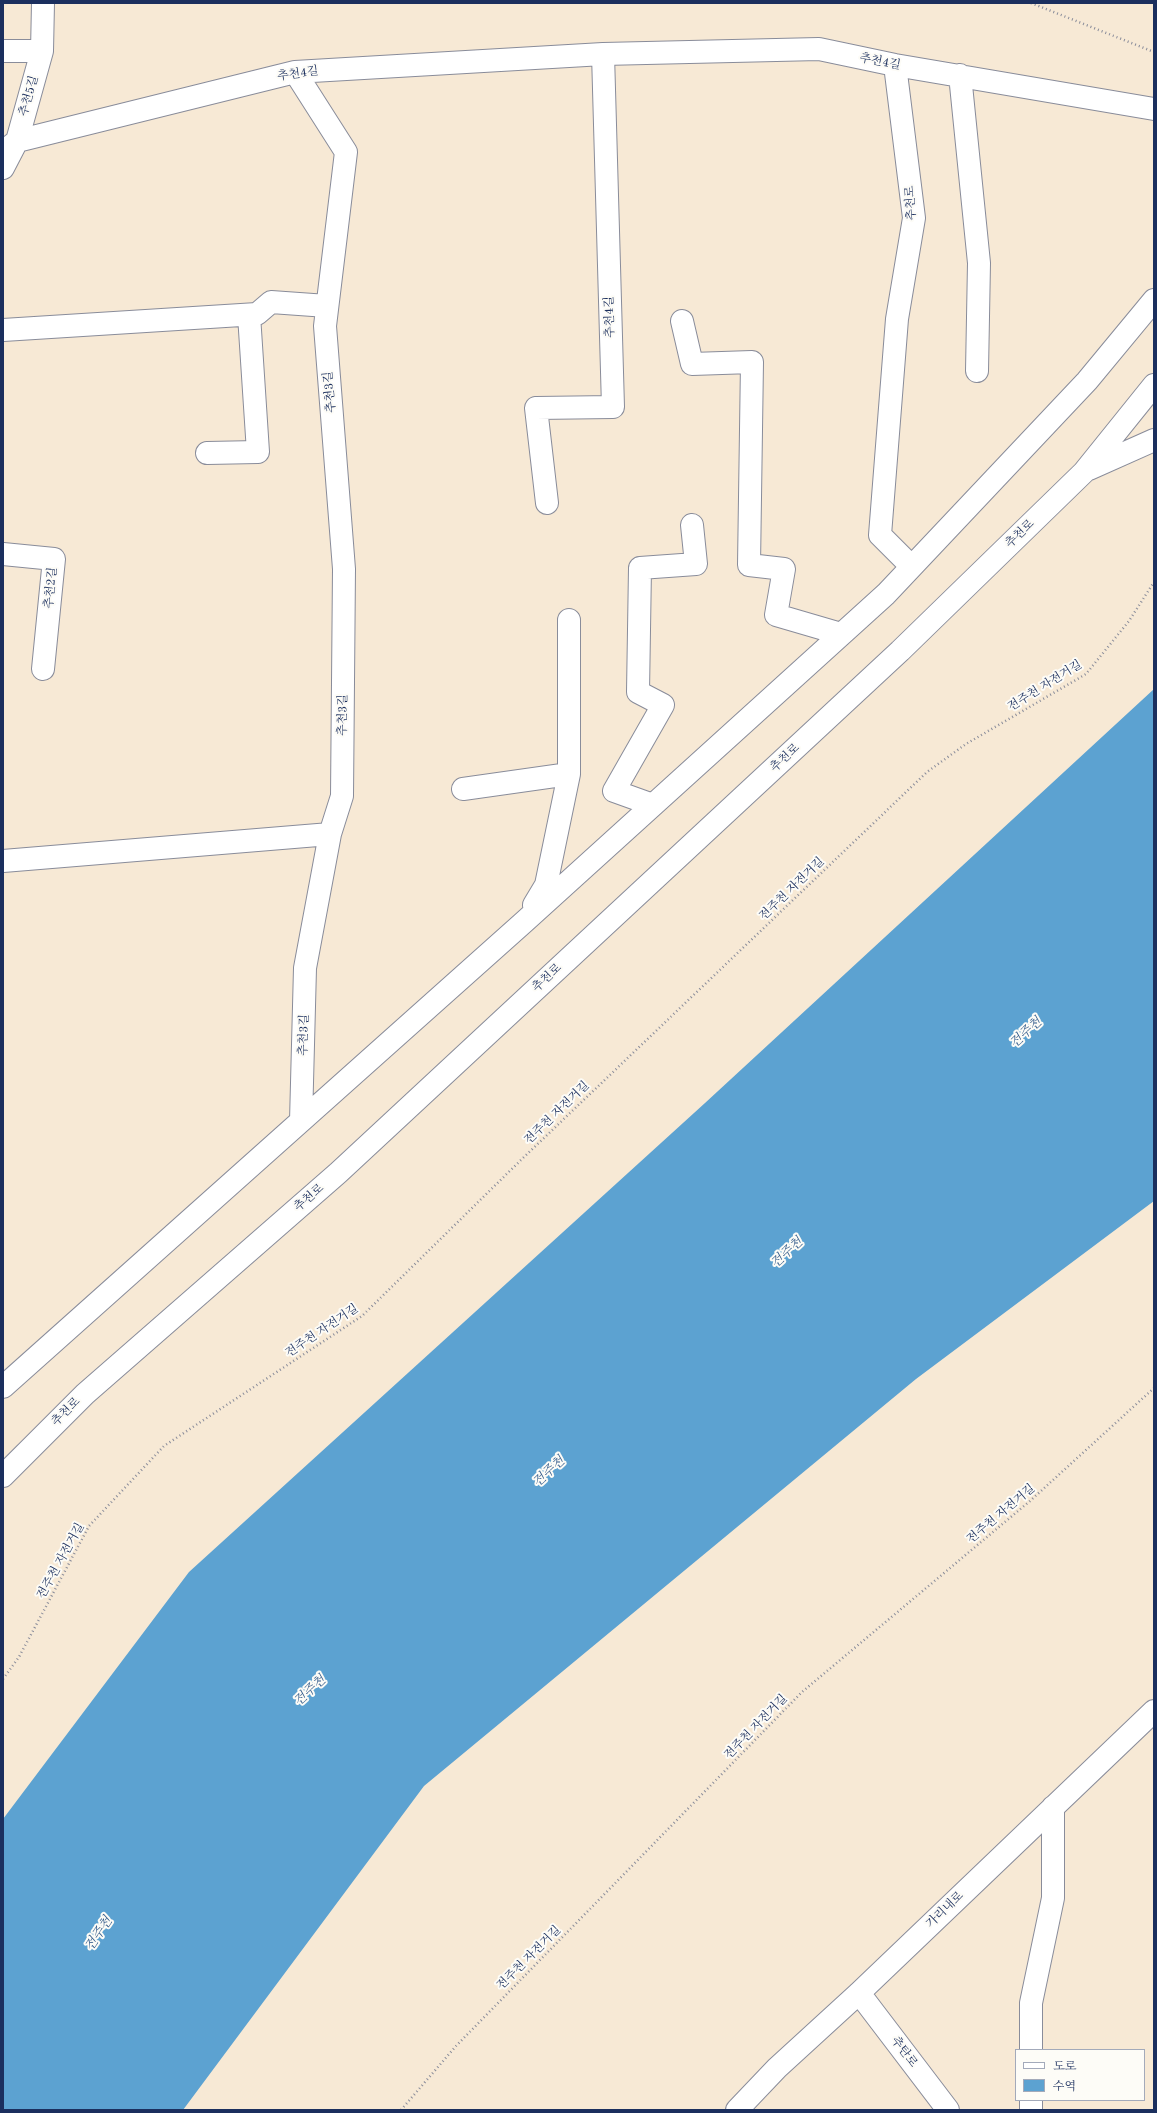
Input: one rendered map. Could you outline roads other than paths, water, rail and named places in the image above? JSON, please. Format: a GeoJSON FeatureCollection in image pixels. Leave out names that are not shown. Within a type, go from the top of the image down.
{"type":"FeatureCollection","features":[{"type":"Feature","properties":{"kind":"street","name":"추천5길"},"geometry":{"type":"LineString","coordinates":[[10,147],[42,51],[43,3]]}},
{"type":"Feature","properties":{"kind":"street","name":"추천4길"},"geometry":{"type":"LineString","coordinates":[[10,147],[295,72],[603,54],[819,49],[895,65],[1154,109]]}},
{"type":"Feature","properties":{"kind":"street"},"geometry":{"type":"LineString","coordinates":[[3,51],[42,51]]}},
{"type":"Feature","properties":{"kind":"street","name":"추천4길"},"geometry":{"type":"LineString","coordinates":[[547,503],[536,408],[613,407],[603,54]]}},
{"type":"Feature","properties":{"kind":"street","name":"추천로"},"geometry":{"type":"LineString","coordinates":[[895,65],[914,218],[897,319],[880,534],[911,566]]}},
{"type":"Feature","properties":{"kind":"street","name":"추천3길"},"geometry":{"type":"LineString","coordinates":[[295,72],[346,152],[325,326],[344,569],[342,796],[330,834],[305,968],[301,1122]]}},
{"type":"Feature","properties":{"kind":"street"},"geometry":{"type":"LineString","coordinates":[[960,75],[979,263],[977,371]]}},
{"type":"Feature","properties":{"kind":"street"},"geometry":{"type":"LineString","coordinates":[[3,168],[10,147]]}},
{"type":"Feature","properties":{"kind":"street"},"geometry":{"type":"LineString","coordinates":[[3,1387],[524,922],[886,594],[1087,381],[1154,300]]}},
{"type":"Feature","properties":{"kind":"street"},"geometry":{"type":"LineString","coordinates":[[3,330],[249,315],[257,314],[270,302],[327,306]]}},
{"type":"Feature","properties":{"kind":"street"},"geometry":{"type":"LineString","coordinates":[[208,453],[258,452],[249,315]]}},
{"type":"Feature","properties":{"kind":"street"},"geometry":{"type":"LineString","coordinates":[[682,322],[692,364],[752,362],[749,565],[784,569],[776,615],[841,634]]}},
{"type":"Feature","properties":{"kind":"street","name":"추천로"},"geometry":{"type":"LineString","coordinates":[[3,1476],[85,1394],[338,1173],[847,700],[1084,472],[1154,385]]}},
{"type":"Feature","properties":{"kind":"street","name":"추천로"},"geometry":{"type":"LineString","coordinates":[[1084,472],[1154,440]]}},
{"type":"Feature","properties":{"kind":"street"},"geometry":{"type":"LineString","coordinates":[[653,806],[614,791],[663,705],[638,692],[640,568],[696,564],[692,525]]}},
{"type":"Feature","properties":{"kind":"street","name":"추천2길"},"geometry":{"type":"LineString","coordinates":[[3,554],[54,559],[43,669]]}},
{"type":"Feature","properties":{"kind":"street"},"geometry":{"type":"LineString","coordinates":[[524,922],[546,885],[569,774],[569,620]]}},
{"type":"Feature","properties":{"kind":"street"},"geometry":{"type":"LineString","coordinates":[[463,789],[569,774]]}},
{"type":"Feature","properties":{"kind":"street"},"geometry":{"type":"LineString","coordinates":[[3,861],[330,834]]}},
{"type":"Feature","properties":{"kind":"street","name":"가리내로"},"geometry":{"type":"LineString","coordinates":[[737,2110],[777,2068],[859,1993],[1154,1711]]}},
{"type":"Feature","properties":{"kind":"street"},"geometry":{"type":"LineString","coordinates":[[1031,2049],[1031,2003],[1053,1898],[1052,1807]]}},
{"type":"Feature","properties":{"kind":"street","name":"추탄로"},"geometry":{"type":"LineString","coordinates":[[859,1993],[948,2110]]}},
{"type":"Feature","properties":{"kind":"water","name":"전주천"},"geometry":{"type":"Polygon","coordinates":[[[1154,689],[1154,1201],[916,1379],[424,1786],[183,2110],[3,2110],[3,1819],[189,1572],[705,1103],[1154,689]]]}}]}
